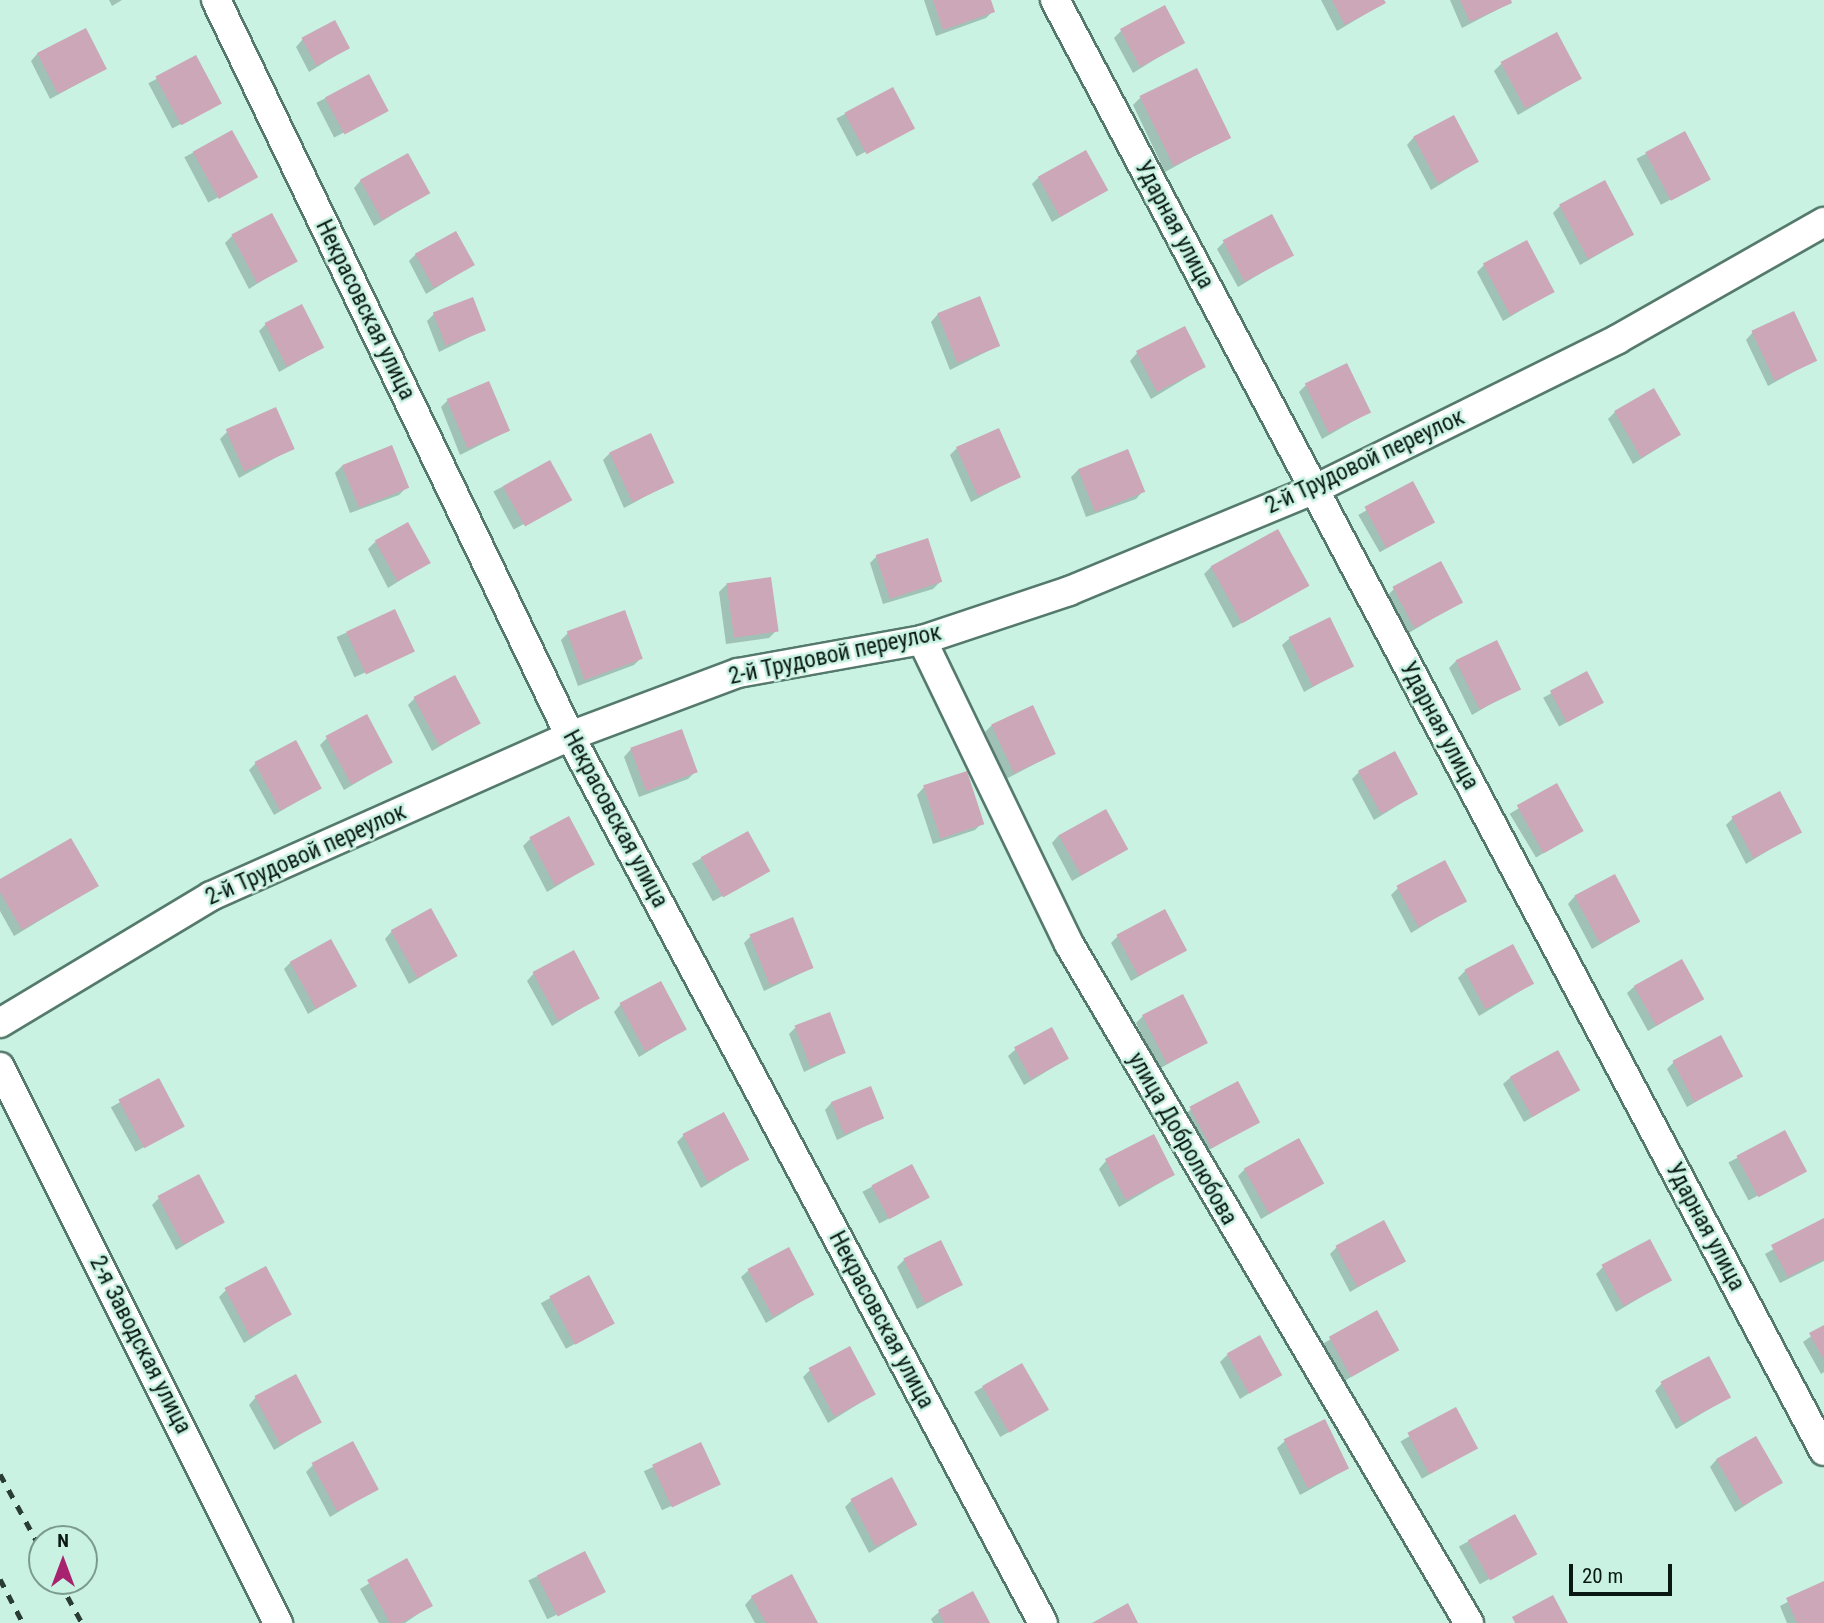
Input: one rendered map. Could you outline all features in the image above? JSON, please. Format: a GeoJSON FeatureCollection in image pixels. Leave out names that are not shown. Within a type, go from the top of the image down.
{"type":"FeatureCollection","features":[{"type":"Feature","properties":{"kind":"street","name":"Некрасовская улица"},"geometry":{"type":"LineString","coordinates":[[216,0],[570,736],[1044,1623]]}},
{"type":"Feature","properties":{"kind":"street","name":"Ударная улица"},"geometry":{"type":"LineString","coordinates":[[1055,0],[1824,1451]]}},
{"type":"Feature","properties":{"kind":"street","name":"2-й Трудовой переулок"},"geometry":{"type":"LineString","coordinates":[[0,1023],[211,896],[570,736],[738,673],[922,640],[1069,591],[1313,489],[1618,340],[1824,222]]}},
{"type":"Feature","properties":{"kind":"street","name":"улица Добролюбова"},"geometry":{"type":"LineString","coordinates":[[922,640],[1069,944],[1469,1623]]}},
{"type":"Feature","properties":{"kind":"street","name":"2-я Заводская улица"},"geometry":{"type":"LineString","coordinates":[[0,1067],[278,1623]]}},
{"type":"Feature","properties":{"kind":"building"},"geometry":{"type":"Polygon","coordinates":[[[933,0],[991,0],[995,12],[943,30],[933,0]]]}},
{"type":"Feature","properties":{"kind":"building"},"geometry":{"type":"Polygon","coordinates":[[[1332,0],[1384,0],[1386,3],[1345,25],[1332,0]]]}},
{"type":"Feature","properties":{"kind":"building"},"geometry":{"type":"Polygon","coordinates":[[[1460,0],[1511,0],[1512,3],[1470,22],[1460,0]]]}},
{"type":"Feature","properties":{"kind":"building"},"geometry":{"type":"Polygon","coordinates":[[[1165,5],[1185,43],[1140,67],[1120,29],[1165,5]]]}},
{"type":"Feature","properties":{"kind":"building"},"geometry":{"type":"Polygon","coordinates":[[[335,20],[350,48],[316,66],[301,38],[335,20]]]}},
{"type":"Feature","properties":{"kind":"building"},"geometry":{"type":"Polygon","coordinates":[[[86,28],[107,69],[58,94],[37,53],[86,28]]]}},
{"type":"Feature","properties":{"kind":"building"},"geometry":{"type":"Polygon","coordinates":[[[1557,32],[1582,79],[1525,109],[1500,62],[1557,32]]]}},
{"type":"Feature","properties":{"kind":"building"},"geometry":{"type":"Polygon","coordinates":[[[196,55],[222,104],[181,125],[155,77],[196,55]]]}},
{"type":"Feature","properties":{"kind":"building"},"geometry":{"type":"Polygon","coordinates":[[[1197,68],[1231,138],[1174,166],[1139,96],[1197,68]]]}},
{"type":"Feature","properties":{"kind":"building"},"geometry":{"type":"Polygon","coordinates":[[[369,74],[389,111],[345,135],[325,97],[369,74]]]}},
{"type":"Feature","properties":{"kind":"building"},"geometry":{"type":"Polygon","coordinates":[[[893,87],[915,128],[867,154],[844,113],[893,87]]]}},
{"type":"Feature","properties":{"kind":"building"},"geometry":{"type":"Polygon","coordinates":[[[1454,115],[1479,162],[1438,183],[1413,137],[1454,115]]]}},
{"type":"Feature","properties":{"kind":"building"},"geometry":{"type":"Polygon","coordinates":[[[232,130],[258,177],[219,199],[193,152],[232,130]]]}},
{"type":"Feature","properties":{"kind":"building"},"geometry":{"type":"Polygon","coordinates":[[[1685,131],[1711,180],[1671,201],[1645,152],[1685,131]]]}},
{"type":"Feature","properties":{"kind":"building"},"geometry":{"type":"Polygon","coordinates":[[[1086,150],[1108,190],[1060,217],[1038,177],[1086,150]]]}},
{"type":"Feature","properties":{"kind":"building"},"geometry":{"type":"Polygon","coordinates":[[[408,153],[430,193],[382,220],[360,180],[408,153]]]}},
{"type":"Feature","properties":{"kind":"building"},"geometry":{"type":"Polygon","coordinates":[[[1605,180],[1634,235],[1588,259],[1559,204],[1605,180]]]}},
{"type":"Feature","properties":{"kind":"building"},"geometry":{"type":"Polygon","coordinates":[[[272,213],[298,262],[257,283],[231,235],[272,213]]]}},
{"type":"Feature","properties":{"kind":"building"},"geometry":{"type":"Polygon","coordinates":[[[1272,214],[1294,255],[1245,282],[1223,240],[1272,214]]]}},
{"type":"Feature","properties":{"kind":"building"},"geometry":{"type":"Polygon","coordinates":[[[456,231],[475,265],[434,288],[415,254],[456,231]]]}},
{"type":"Feature","properties":{"kind":"building"},"geometry":{"type":"Polygon","coordinates":[[[1527,240],[1555,292],[1511,316],[1483,263],[1527,240]]]}},
{"type":"Feature","properties":{"kind":"building"},"geometry":{"type":"Polygon","coordinates":[[[980,296],[1000,346],[958,363],[937,313],[980,296]]]}},
{"type":"Feature","properties":{"kind":"building"},"geometry":{"type":"Polygon","coordinates":[[[473,297],[486,331],[446,346],[433,312],[473,297]]]}},
{"type":"Feature","properties":{"kind":"building"},"geometry":{"type":"Polygon","coordinates":[[[302,304],[324,348],[287,367],[265,323],[302,304]]]}},
{"type":"Feature","properties":{"kind":"building"},"geometry":{"type":"Polygon","coordinates":[[[1794,311],[1817,361],[1775,381],[1751,331],[1794,311]]]}},
{"type":"Feature","properties":{"kind":"building"},"geometry":{"type":"Polygon","coordinates":[[[1185,326],[1206,367],[1157,392],[1136,351],[1185,326]]]}},
{"type":"Feature","properties":{"kind":"building"},"geometry":{"type":"Polygon","coordinates":[[[1347,363],[1371,412],[1329,433],[1305,384],[1347,363]]]}},
{"type":"Feature","properties":{"kind":"building"},"geometry":{"type":"Polygon","coordinates":[[[489,381],[510,431],[468,449],[447,399],[489,381]]]}},
{"type":"Feature","properties":{"kind":"building"},"geometry":{"type":"Polygon","coordinates":[[[1654,388],[1681,435],[1641,458],[1614,411],[1654,388]]]}},
{"type":"Feature","properties":{"kind":"building"},"geometry":{"type":"Polygon","coordinates":[[[276,407],[295,449],[244,471],[226,429],[276,407]]]}},
{"type":"Feature","properties":{"kind":"building"},"geometry":{"type":"Polygon","coordinates":[[[999,428],[1021,477],[978,496],[956,447],[999,428]]]}},
{"type":"Feature","properties":{"kind":"building"},"geometry":{"type":"Polygon","coordinates":[[[651,433],[674,483],[633,502],[609,452],[651,433]]]}},
{"type":"Feature","properties":{"kind":"building"},"geometry":{"type":"Polygon","coordinates":[[[392,445],[409,488],[359,508],[342,465],[392,445]]]}},
{"type":"Feature","properties":{"kind":"building"},"geometry":{"type":"Polygon","coordinates":[[[1128,449],[1145,492],[1095,512],[1078,469],[1128,449]]]}},
{"type":"Feature","properties":{"kind":"building"},"geometry":{"type":"Polygon","coordinates":[[[550,460],[572,500],[525,526],[503,486],[550,460]]]}},
{"type":"Feature","properties":{"kind":"building"},"geometry":{"type":"Polygon","coordinates":[[[1413,481],[1435,522],[1387,548],[1364,507],[1413,481]]]}},
{"type":"Feature","properties":{"kind":"building"},"geometry":{"type":"Polygon","coordinates":[[[408,522],[431,563],[398,582],[375,540],[408,522]]]}},
{"type":"Feature","properties":{"kind":"building"},"geometry":{"type":"Polygon","coordinates":[[[1278,529],[1310,586],[1242,623],[1211,566],[1278,529]]]}},
{"type":"Feature","properties":{"kind":"building"},"geometry":{"type":"Polygon","coordinates":[[[928,538],[942,582],[890,599],[876,555],[928,538]]]}},
{"type":"Feature","properties":{"kind":"building"},"geometry":{"type":"Polygon","coordinates":[[[1441,561],[1463,602],[1415,628],[1392,587],[1441,561]]]}},
{"type":"Feature","properties":{"kind":"building"},"geometry":{"type":"Polygon","coordinates":[[[771,577],[779,631],[734,638],[726,583],[771,577]]]}},
{"type":"Feature","properties":{"kind":"building"},"geometry":{"type":"Polygon","coordinates":[[[395,609],[415,652],[366,674],[346,632],[395,609]]]}},
{"type":"Feature","properties":{"kind":"building"},"geometry":{"type":"Polygon","coordinates":[[[625,610],[643,659],[585,680],[567,631],[625,610]]]}},
{"type":"Feature","properties":{"kind":"building"},"geometry":{"type":"Polygon","coordinates":[[[1330,617],[1354,666],[1313,687],[1289,637],[1330,617]]]}},
{"type":"Feature","properties":{"kind":"building"},"geometry":{"type":"Polygon","coordinates":[[[1497,640],[1521,689],[1480,710],[1456,660],[1497,640]]]}},
{"type":"Feature","properties":{"kind":"building"},"geometry":{"type":"Polygon","coordinates":[[[1587,671],[1604,703],[1567,723],[1550,691],[1587,671]]]}},
{"type":"Feature","properties":{"kind":"building"},"geometry":{"type":"Polygon","coordinates":[[[455,675],[481,724],[439,746],[414,697],[455,675]]]}},
{"type":"Feature","properties":{"kind":"building"},"geometry":{"type":"Polygon","coordinates":[[[1033,705],[1056,754],[1014,773],[991,724],[1033,705]]]}},
{"type":"Feature","properties":{"kind":"building"},"geometry":{"type":"Polygon","coordinates":[[[367,714],[393,763],[351,785],[326,736],[367,714]]]}},
{"type":"Feature","properties":{"kind":"building"},"geometry":{"type":"Polygon","coordinates":[[[682,729],[698,772],[646,791],[630,748],[682,729]]]}},
{"type":"Feature","properties":{"kind":"building"},"geometry":{"type":"Polygon","coordinates":[[[296,740],[322,789],[280,811],[255,762],[296,740]]]}},
{"type":"Feature","properties":{"kind":"building"},"geometry":{"type":"Polygon","coordinates":[[[1395,751],[1418,794],[1381,814],[1358,771],[1395,751]]]}},
{"type":"Feature","properties":{"kind":"building"},"geometry":{"type":"Polygon","coordinates":[[[967,771],[984,824],[941,838],[923,785],[967,771]]]}},
{"type":"Feature","properties":{"kind":"building"},"geometry":{"type":"Polygon","coordinates":[[[1557,783],[1584,831],[1543,853],[1517,805],[1557,783]]]}},
{"type":"Feature","properties":{"kind":"building"},"geometry":{"type":"Polygon","coordinates":[[[1780,791],[1802,832],[1754,858],[1731,817],[1780,791]]]}},
{"type":"Feature","properties":{"kind":"building"},"geometry":{"type":"Polygon","coordinates":[[[1106,809],[1128,849],[1081,875],[1059,835],[1106,809]]]}},
{"type":"Feature","properties":{"kind":"building"},"geometry":{"type":"Polygon","coordinates":[[[569,816],[595,865],[555,886],[529,837],[569,816]]]}},
{"type":"Feature","properties":{"kind":"building"},"geometry":{"type":"Polygon","coordinates":[[[748,831],[770,871],[723,897],[701,857],[748,831]]]}},
{"type":"Feature","properties":{"kind":"building"},"geometry":{"type":"Polygon","coordinates":[[[71,838],[99,886],[22,930],[0,892],[0,879],[71,838]]]}},
{"type":"Feature","properties":{"kind":"building"},"geometry":{"type":"Polygon","coordinates":[[[1445,860],[1467,901],[1419,927],[1396,886],[1445,860]]]}},
{"type":"Feature","properties":{"kind":"building"},"geometry":{"type":"Polygon","coordinates":[[[1615,874],[1640,922],[1600,943],[1574,896],[1615,874]]]}},
{"type":"Feature","properties":{"kind":"building"},"geometry":{"type":"Polygon","coordinates":[[[431,908],[458,956],[417,978],[391,930],[431,908]]]}},
{"type":"Feature","properties":{"kind":"building"},"geometry":{"type":"Polygon","coordinates":[[[1165,909],[1187,950],[1139,976],[1116,935],[1165,909]]]}},
{"type":"Feature","properties":{"kind":"building"},"geometry":{"type":"Polygon","coordinates":[[[793,917],[814,968],[770,986],[749,935],[793,917]]]}},
{"type":"Feature","properties":{"kind":"building"},"geometry":{"type":"Polygon","coordinates":[[[331,939],[357,986],[316,1009],[290,962],[331,939]]]}},
{"type":"Feature","properties":{"kind":"building"},"geometry":{"type":"Polygon","coordinates":[[[1513,944],[1534,984],[1486,1010],[1464,970],[1513,944]]]}},
{"type":"Feature","properties":{"kind":"building"},"geometry":{"type":"Polygon","coordinates":[[[574,950],[600,999],[558,1021],[533,972],[574,950]]]}},
{"type":"Feature","properties":{"kind":"building"},"geometry":{"type":"Polygon","coordinates":[[[1682,959],[1704,999],[1656,1026],[1634,986],[1682,959]]]}},
{"type":"Feature","properties":{"kind":"building"},"geometry":{"type":"Polygon","coordinates":[[[661,981],[687,1030],[645,1052],[620,1003],[661,981]]]}},
{"type":"Feature","properties":{"kind":"building"},"geometry":{"type":"Polygon","coordinates":[[[1183,994],[1208,1043],[1167,1064],[1142,1015],[1183,994]]]}},
{"type":"Feature","properties":{"kind":"building"},"geometry":{"type":"Polygon","coordinates":[[[830,1012],[846,1053],[810,1067],[795,1026],[830,1012]]]}},
{"type":"Feature","properties":{"kind":"building"},"geometry":{"type":"Polygon","coordinates":[[[1052,1027],[1069,1059],[1031,1079],[1014,1047],[1052,1027]]]}},
{"type":"Feature","properties":{"kind":"building"},"geometry":{"type":"Polygon","coordinates":[[[1721,1035],[1743,1076],[1695,1102],[1672,1061],[1721,1035]]]}},
{"type":"Feature","properties":{"kind":"building"},"geometry":{"type":"Polygon","coordinates":[[[1558,1050],[1580,1090],[1532,1117],[1510,1077],[1558,1050]]]}},
{"type":"Feature","properties":{"kind":"building"},"geometry":{"type":"Polygon","coordinates":[[[159,1078],[185,1127],[144,1148],[118,1100],[159,1078]]]}},
{"type":"Feature","properties":{"kind":"building"},"geometry":{"type":"Polygon","coordinates":[[[1238,1081],[1260,1122],[1212,1148],[1189,1107],[1238,1081]]]}},
{"type":"Feature","properties":{"kind":"building"},"geometry":{"type":"Polygon","coordinates":[[[871,1086],[884,1118],[844,1135],[831,1102],[871,1086]]]}},
{"type":"Feature","properties":{"kind":"building"},"geometry":{"type":"Polygon","coordinates":[[[724,1112],[749,1160],[708,1182],[683,1134],[724,1112]]]}},
{"type":"Feature","properties":{"kind":"building"},"geometry":{"type":"Polygon","coordinates":[[[1785,1130],[1807,1171],[1759,1197],[1736,1156],[1785,1130]]]}},
{"type":"Feature","properties":{"kind":"building"},"geometry":{"type":"Polygon","coordinates":[[[1154,1134],[1175,1175],[1126,1200],[1105,1159],[1154,1134]]]}},
{"type":"Feature","properties":{"kind":"building"},"geometry":{"type":"Polygon","coordinates":[[[1299,1138],[1324,1183],[1269,1214],[1244,1169],[1299,1138]]]}},
{"type":"Feature","properties":{"kind":"building"},"geometry":{"type":"Polygon","coordinates":[[[912,1164],[930,1198],[889,1219],[871,1186],[912,1164]]]}},
{"type":"Feature","properties":{"kind":"building"},"geometry":{"type":"Polygon","coordinates":[[[199,1174],[225,1223],[183,1245],[158,1196],[199,1174]]]}},
{"type":"Feature","properties":{"kind":"building"},"geometry":{"type":"Polygon","coordinates":[[[1824,1218],[1824,1259],[1788,1277],[1771,1245],[1824,1218]]]}},
{"type":"Feature","properties":{"kind":"building"},"geometry":{"type":"Polygon","coordinates":[[[1384,1220],[1406,1261],[1358,1287],[1335,1246],[1384,1220]]]}},
{"type":"Feature","properties":{"kind":"building"},"geometry":{"type":"Polygon","coordinates":[[[1650,1239],[1672,1280],[1624,1306],[1601,1265],[1650,1239]]]}},
{"type":"Feature","properties":{"kind":"building"},"geometry":{"type":"Polygon","coordinates":[[[941,1240],[963,1285],[925,1303],[903,1258],[941,1240]]]}},
{"type":"Feature","properties":{"kind":"building"},"geometry":{"type":"Polygon","coordinates":[[[789,1247],[814,1295],[773,1317],[748,1269],[789,1247]]]}},
{"type":"Feature","properties":{"kind":"building"},"geometry":{"type":"Polygon","coordinates":[[[266,1266],[292,1315],[250,1337],[225,1288],[266,1266]]]}},
{"type":"Feature","properties":{"kind":"building"},"geometry":{"type":"Polygon","coordinates":[[[589,1275],[615,1324],[575,1345],[549,1296],[589,1275]]]}},
{"type":"Feature","properties":{"kind":"building"},"geometry":{"type":"Polygon","coordinates":[[[1377,1310],[1399,1350],[1351,1377],[1329,1337],[1377,1310]]]}},
{"type":"Feature","properties":{"kind":"building"},"geometry":{"type":"Polygon","coordinates":[[[1824,1325],[1824,1360],[1809,1333],[1824,1325]]]}},
{"type":"Feature","properties":{"kind":"building"},"geometry":{"type":"Polygon","coordinates":[[[1260,1335],[1282,1375],[1249,1394],[1227,1353],[1260,1335]]]}},
{"type":"Feature","properties":{"kind":"building"},"geometry":{"type":"Polygon","coordinates":[[[850,1346],[876,1395],[834,1417],[809,1368],[850,1346]]]}},
{"type":"Feature","properties":{"kind":"building"},"geometry":{"type":"Polygon","coordinates":[[[1709,1356],[1731,1397],[1683,1423],[1660,1382],[1709,1356]]]}},
{"type":"Feature","properties":{"kind":"building"},"geometry":{"type":"Polygon","coordinates":[[[1022,1363],[1049,1410],[1009,1433],[982,1386],[1022,1363]]]}},
{"type":"Feature","properties":{"kind":"building"},"geometry":{"type":"Polygon","coordinates":[[[296,1374],[322,1423],[280,1445],[255,1396],[296,1374]]]}},
{"type":"Feature","properties":{"kind":"building"},"geometry":{"type":"Polygon","coordinates":[[[1456,1407],[1478,1448],[1430,1474],[1407,1433],[1456,1407]]]}},
{"type":"Feature","properties":{"kind":"building"},"geometry":{"type":"Polygon","coordinates":[[[1325,1419],[1349,1468],[1308,1489],[1284,1439],[1325,1419]]]}},
{"type":"Feature","properties":{"kind":"building"},"geometry":{"type":"Polygon","coordinates":[[[1756,1436],[1783,1483],[1743,1506],[1716,1459],[1756,1436]]]}},
{"type":"Feature","properties":{"kind":"building"},"geometry":{"type":"Polygon","coordinates":[[[353,1441],[379,1490],[337,1512],[312,1463],[353,1441]]]}},
{"type":"Feature","properties":{"kind":"building"},"geometry":{"type":"Polygon","coordinates":[[[701,1442],[721,1485],[672,1507],[652,1465],[701,1442]]]}},
{"type":"Feature","properties":{"kind":"building"},"geometry":{"type":"Polygon","coordinates":[[[892,1477],[917,1525],[876,1547],[851,1499],[892,1477]]]}},
{"type":"Feature","properties":{"kind":"building"},"geometry":{"type":"Polygon","coordinates":[[[1515,1514],[1537,1554],[1490,1580],[1468,1540],[1515,1514]]]}},
{"type":"Feature","properties":{"kind":"building"},"geometry":{"type":"Polygon","coordinates":[[[585,1551],[606,1592],[558,1617],[537,1576],[585,1551]]]}},
{"type":"Feature","properties":{"kind":"building"},"geometry":{"type":"Polygon","coordinates":[[[407,1558],[433,1606],[401,1623],[390,1623],[367,1580],[407,1558]]]}},
{"type":"Feature","properties":{"kind":"building"},"geometry":{"type":"Polygon","coordinates":[[[792,1574],[818,1623],[766,1623],[751,1596],[792,1574]]]}},
{"type":"Feature","properties":{"kind":"building"},"geometry":{"type":"Polygon","coordinates":[[[1824,1581],[1824,1623],[1797,1623],[1786,1598],[1824,1581]]]}},
{"type":"Feature","properties":{"kind":"building"},"geometry":{"type":"Polygon","coordinates":[[[973,1591],[990,1623],[944,1623],[938,1610],[973,1591]]]}},
{"type":"Feature","properties":{"kind":"building"},"geometry":{"type":"Polygon","coordinates":[[[1553,1595],[1568,1623],[1515,1623],[1512,1617],[1553,1595]]]}},
{"type":"Feature","properties":{"kind":"building"},"geometry":{"type":"Polygon","coordinates":[[[1128,1603],[1138,1623],[1092,1623],[1128,1603]]]}},
{"type":"Feature","properties":{"kind":"railway"},"geometry":{"type":"LineString","coordinates":[[0,1474],[28,1525]]}},
{"type":"Feature","properties":{"kind":"railway"},"geometry":{"type":"LineString","coordinates":[[0,1579],[23,1623]]}},
{"type":"Feature","properties":{"kind":"railway"},"geometry":{"type":"LineString","coordinates":[[67,1595],[82,1623]]}}]}
